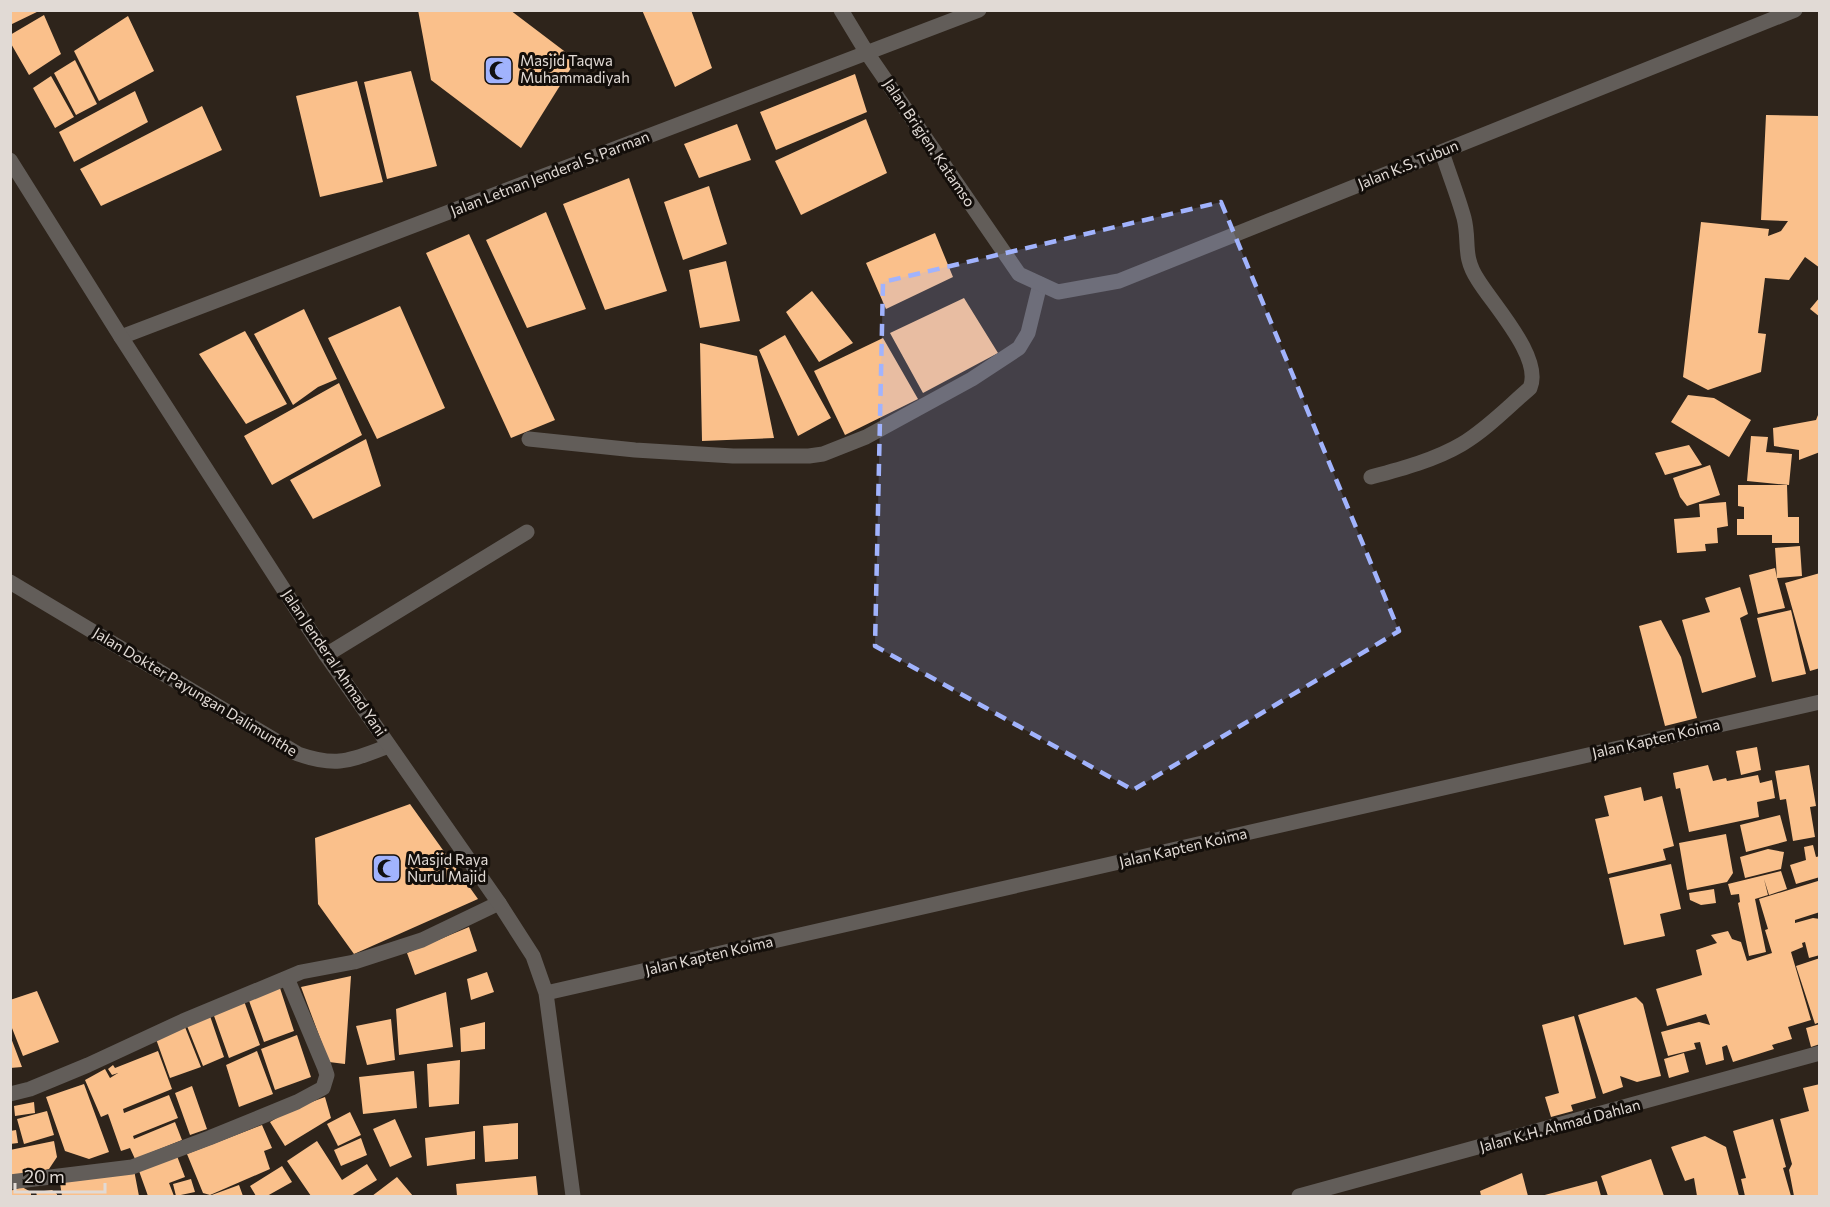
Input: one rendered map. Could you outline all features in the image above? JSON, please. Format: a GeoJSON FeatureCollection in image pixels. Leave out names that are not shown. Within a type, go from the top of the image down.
{"type":"FeatureCollection","features":[{"type":"Feature","properties":{"kind":"street","name":"Jalan Brigjen. Katamso"},"geometry":{"type":"LineString","coordinates":[[841,10],[867,53],[1019,274]]}},
{"type":"Feature","properties":{"kind":"street","name":"Jalan Letnan Jenderal S. Parman"},"geometry":{"type":"LineString","coordinates":[[121,337],[978,10]]}},
{"type":"Feature","properties":{"kind":"street","name":"Jalan K.S. Tubun"},"geometry":{"type":"LineString","coordinates":[[1019,274],[1058,292],[1119,281],[1795,10]]}},
{"type":"Feature","properties":{"kind":"street"},"geometry":{"type":"LineString","coordinates":[[1371,477],[1442,454],[1462,444],[1530,388],[1533,381],[1532,365],[1526,350],[1477,279],[1468,261],[1464,220],[1442,152]]}},
{"type":"Feature","properties":{"kind":"street","name":"Jalan Jenderal Ahmad Yani"},"geometry":{"type":"LineString","coordinates":[[10,160],[326,655],[534,956],[546,993],[573,1197]]}},
{"type":"Feature","properties":{"kind":"street"},"geometry":{"type":"LineString","coordinates":[[528,439],[635,450],[733,456],[823,454],[876,432],[972,379],[1019,348],[1028,333],[1040,284]]}},
{"type":"Feature","properties":{"kind":"street"},"geometry":{"type":"LineString","coordinates":[[326,655],[527,532]]}},
{"type":"Feature","properties":{"kind":"street","name":"Jalan Dokter Payungan Dalimunthe"},"geometry":{"type":"LineString","coordinates":[[10,582],[298,754],[326,762],[342,762],[389,746]]}},
{"type":"Feature","properties":{"kind":"street","name":"Jalan Kapten Koima"},"geometry":{"type":"LineString","coordinates":[[546,993],[1820,702]]}},
{"type":"Feature","properties":{"kind":"street"},"geometry":{"type":"LineString","coordinates":[[10,1094],[30,1089],[88,1065],[183,1021],[302,972],[362,959],[422,940],[499,903]]}},
{"type":"Feature","properties":{"kind":"street"},"geometry":{"type":"LineString","coordinates":[[10,1182],[132,1167],[220,1134],[297,1102],[323,1088],[327,1075],[287,978]]}},
{"type":"Feature","properties":{"kind":"street","name":"Jalan K.H. Ahmad Dahlan"},"geometry":{"type":"LineString","coordinates":[[1299,1197],[1820,1053]]}},
{"type":"Feature","properties":{"kind":"highlighted area"},"geometry":{"type":"Polygon","coordinates":[[[1221,202],[1399,631],[1133,790],[875,646],[883,282],[1221,202]]]}},
{"type":"Feature","properties":{"kind":"building"},"geometry":{"type":"Polygon","coordinates":[[[10,10],[41,10],[10,25],[10,10]]]}},
{"type":"Feature","properties":{"kind":"building","name":"Masjid Taqwa Muhammadiyah"},"geometry":{"type":"Polygon","coordinates":[[[418,10],[510,10],[576,60],[521,148],[431,80],[418,10]]]}},
{"type":"Feature","properties":{"kind":"building"},"geometry":{"type":"Polygon","coordinates":[[[642,10],[691,10],[712,68],[675,87],[642,10]]]}},
{"type":"Feature","properties":{"kind":"building"},"geometry":{"type":"Polygon","coordinates":[[[44,15],[61,54],[29,75],[10,42],[10,35],[44,15]]]}},
{"type":"Feature","properties":{"kind":"building"},"geometry":{"type":"Polygon","coordinates":[[[128,16],[154,71],[99,101],[74,51],[128,16]]]}},
{"type":"Feature","properties":{"kind":"building"},"geometry":{"type":"Polygon","coordinates":[[[75,60],[97,104],[76,115],[54,73],[75,60]]]}},
{"type":"Feature","properties":{"kind":"building"},"geometry":{"type":"Polygon","coordinates":[[[411,71],[437,166],[387,179],[364,82],[411,71]]]}},
{"type":"Feature","properties":{"kind":"building"},"geometry":{"type":"Polygon","coordinates":[[[855,74],[867,112],[776,150],[760,112],[855,74]]]}},
{"type":"Feature","properties":{"kind":"building"},"geometry":{"type":"Polygon","coordinates":[[[51,76],[74,117],[55,128],[33,88],[51,76]]]}},
{"type":"Feature","properties":{"kind":"building"},"geometry":{"type":"Polygon","coordinates":[[[357,81],[383,182],[320,197],[296,96],[357,81]]]}},
{"type":"Feature","properties":{"kind":"building"},"geometry":{"type":"Polygon","coordinates":[[[135,91],[148,122],[74,162],[59,132],[135,91]]]}},
{"type":"Feature","properties":{"kind":"building"},"geometry":{"type":"Polygon","coordinates":[[[202,106],[222,150],[101,206],[80,169],[202,106]]]}},
{"type":"Feature","properties":{"kind":"building"},"geometry":{"type":"Polygon","coordinates":[[[1766,115],[1820,116],[1820,268],[1805,257],[1789,280],[1765,278],[1758,333],[1766,334],[1761,372],[1708,390],[1683,377],[1701,222],[1769,229],[1768,236],[1781,231],[1788,221],[1761,220],[1766,115]]]}},
{"type":"Feature","properties":{"kind":"building"},"geometry":{"type":"Polygon","coordinates":[[[866,119],[887,173],[801,215],[775,161],[866,119]]]}},
{"type":"Feature","properties":{"kind":"building"},"geometry":{"type":"Polygon","coordinates":[[[737,124],[751,160],[699,178],[684,144],[737,124]]]}},
{"type":"Feature","properties":{"kind":"building"},"geometry":{"type":"Polygon","coordinates":[[[629,178],[667,291],[605,310],[563,204],[629,178]]]}},
{"type":"Feature","properties":{"kind":"building"},"geometry":{"type":"Polygon","coordinates":[[[709,186],[727,244],[683,260],[664,202],[709,186]]]}},
{"type":"Feature","properties":{"kind":"building"},"geometry":{"type":"Polygon","coordinates":[[[546,212],[586,309],[527,328],[486,240],[546,212]]]}},
{"type":"Feature","properties":{"kind":"building"},"geometry":{"type":"Polygon","coordinates":[[[935,233],[953,277],[886,309],[866,263],[935,233]]]}},
{"type":"Feature","properties":{"kind":"building"},"geometry":{"type":"Polygon","coordinates":[[[469,234],[555,420],[511,438],[426,253],[469,234]]]}},
{"type":"Feature","properties":{"kind":"building"},"geometry":{"type":"Polygon","coordinates":[[[726,261],[740,321],[700,328],[689,270],[726,261]]]}},
{"type":"Feature","properties":{"kind":"building"},"geometry":{"type":"Polygon","coordinates":[[[812,291],[853,343],[819,362],[786,312],[812,291]]]}},
{"type":"Feature","properties":{"kind":"building"},"geometry":{"type":"Polygon","coordinates":[[[1820,297],[1820,317],[1810,309],[1820,297]]]}},
{"type":"Feature","properties":{"kind":"building"},"geometry":{"type":"Polygon","coordinates":[[[964,298],[998,353],[923,393],[890,333],[964,298]]]}},
{"type":"Feature","properties":{"kind":"building"},"geometry":{"type":"Polygon","coordinates":[[[400,306],[445,408],[377,439],[328,338],[400,306]]]}},
{"type":"Feature","properties":{"kind":"building"},"geometry":{"type":"Polygon","coordinates":[[[304,309],[337,379],[318,387],[293,405],[254,334],[304,309]]]}},
{"type":"Feature","properties":{"kind":"building"},"geometry":{"type":"Polygon","coordinates":[[[245,331],[287,404],[246,424],[199,354],[245,331]]]}},
{"type":"Feature","properties":{"kind":"building"},"geometry":{"type":"Polygon","coordinates":[[[785,335],[831,418],[798,436],[759,350],[785,335]]]}},
{"type":"Feature","properties":{"kind":"building"},"geometry":{"type":"Polygon","coordinates":[[[883,338],[918,399],[845,435],[814,371],[883,338]]]}},
{"type":"Feature","properties":{"kind":"building"},"geometry":{"type":"Polygon","coordinates":[[[700,343],[757,356],[774,438],[702,441],[700,343]]]}},
{"type":"Feature","properties":{"kind":"building"},"geometry":{"type":"Polygon","coordinates":[[[339,383],[362,435],[272,485],[244,436],[339,383]]]}},
{"type":"Feature","properties":{"kind":"building"},"geometry":{"type":"Polygon","coordinates":[[[1688,395],[1714,398],[1751,420],[1729,457],[1671,422],[1688,395]]]}},
{"type":"Feature","properties":{"kind":"building"},"geometry":{"type":"Polygon","coordinates":[[[1820,410],[1820,452],[1799,460],[1799,450],[1774,446],[1773,428],[1816,420],[1820,410]]]}},
{"type":"Feature","properties":{"kind":"building"},"geometry":{"type":"Polygon","coordinates":[[[1751,436],[1768,437],[1766,452],[1792,454],[1789,485],[1747,481],[1751,436]]]}},
{"type":"Feature","properties":{"kind":"building"},"geometry":{"type":"Polygon","coordinates":[[[366,439],[381,486],[313,519],[290,480],[366,439]]]}},
{"type":"Feature","properties":{"kind":"building"},"geometry":{"type":"Polygon","coordinates":[[[1689,445],[1702,465],[1665,475],[1655,453],[1689,445]]]}},
{"type":"Feature","properties":{"kind":"building"},"geometry":{"type":"Polygon","coordinates":[[[1710,465],[1720,495],[1687,506],[1680,497],[1673,478],[1710,465]]]}},
{"type":"Feature","properties":{"kind":"building"},"geometry":{"type":"Polygon","coordinates":[[[1738,485],[1787,485],[1788,517],[1799,517],[1799,543],[1772,543],[1772,535],[1737,535],[1737,519],[1744,519],[1744,507],[1738,506],[1738,485]]]}},
{"type":"Feature","properties":{"kind":"building"},"geometry":{"type":"Polygon","coordinates":[[[1726,502],[1728,526],[1717,528],[1718,543],[1705,544],[1706,551],[1677,553],[1674,519],[1700,517],[1699,504],[1726,502]]]}},
{"type":"Feature","properties":{"kind":"building"},"geometry":{"type":"Polygon","coordinates":[[[1800,546],[1802,576],[1777,578],[1775,548],[1800,546]]]}},
{"type":"Feature","properties":{"kind":"building"},"geometry":{"type":"Polygon","coordinates":[[[1775,568],[1785,608],[1758,614],[1749,575],[1775,568]]]}},
{"type":"Feature","properties":{"kind":"building"},"geometry":{"type":"Polygon","coordinates":[[[1820,573],[1820,668],[1810,671],[1785,583],[1820,573]]]}},
{"type":"Feature","properties":{"kind":"building"},"geometry":{"type":"Polygon","coordinates":[[[1740,587],[1748,614],[1740,618],[1756,677],[1702,693],[1682,620],[1710,612],[1705,598],[1740,587]]]}},
{"type":"Feature","properties":{"kind":"building"},"geometry":{"type":"Polygon","coordinates":[[[1791,610],[1806,674],[1772,682],[1757,618],[1791,610]]]}},
{"type":"Feature","properties":{"kind":"building"},"geometry":{"type":"Polygon","coordinates":[[[1661,620],[1681,657],[1697,718],[1665,726],[1639,626],[1661,620]]]}},
{"type":"Feature","properties":{"kind":"building"},"geometry":{"type":"Polygon","coordinates":[[[1757,747],[1761,770],[1741,775],[1736,751],[1757,747]]]}},
{"type":"Feature","properties":{"kind":"building"},"geometry":{"type":"Polygon","coordinates":[[[1708,765],[1713,781],[1726,778],[1727,781],[1758,775],[1760,783],[1772,780],[1775,798],[1757,802],[1759,817],[1689,832],[1680,788],[1676,789],[1673,773],[1708,765]]]}},
{"type":"Feature","properties":{"kind":"building"},"geometry":{"type":"Polygon","coordinates":[[[1809,765],[1816,806],[1810,807],[1815,837],[1793,841],[1786,799],[1780,800],[1775,771],[1809,765]]]}},
{"type":"Feature","properties":{"kind":"building"},"geometry":{"type":"Polygon","coordinates":[[[1641,787],[1644,801],[1662,796],[1674,846],[1663,849],[1666,860],[1608,874],[1595,819],[1609,816],[1604,796],[1641,787]]]}},
{"type":"Feature","properties":{"kind":"building","name":"Masjid Raya Nurul Majid"},"geometry":{"type":"Polygon","coordinates":[[[410,804],[478,899],[354,954],[318,904],[315,838],[410,804]]]}},
{"type":"Feature","properties":{"kind":"building"},"geometry":{"type":"Polygon","coordinates":[[[1780,815],[1787,841],[1746,852],[1740,825],[1780,815]]]}},
{"type":"Feature","properties":{"kind":"building"},"geometry":{"type":"Polygon","coordinates":[[[1726,834],[1733,873],[1727,882],[1687,890],[1679,843],[1726,834]]]}},
{"type":"Feature","properties":{"kind":"building"},"geometry":{"type":"Polygon","coordinates":[[[1813,845],[1816,857],[1820,856],[1820,877],[1796,884],[1790,865],[1806,860],[1804,847],[1813,845]]]}},
{"type":"Feature","properties":{"kind":"building"},"geometry":{"type":"Polygon","coordinates":[[[1768,849],[1784,852],[1781,869],[1745,878],[1740,857],[1768,849]]]}},
{"type":"Feature","properties":{"kind":"building"},"geometry":{"type":"Polygon","coordinates":[[[1671,864],[1681,909],[1660,914],[1665,936],[1624,945],[1609,878],[1671,864]]]}},
{"type":"Feature","properties":{"kind":"building"},"geometry":{"type":"Polygon","coordinates":[[[1781,871],[1787,889],[1769,895],[1764,879],[1768,895],[1755,899],[1766,952],[1749,956],[1738,903],[1740,902],[1739,894],[1731,895],[1728,884],[1781,871]]]}},
{"type":"Feature","properties":{"kind":"building"},"geometry":{"type":"Polygon","coordinates":[[[1818,881],[1820,912],[1795,920],[1795,923],[1813,918],[1820,919],[1820,955],[1809,958],[1805,942],[1802,943],[1803,947],[1791,952],[1811,1020],[1788,1027],[1792,1039],[1772,1045],[1774,1049],[1733,1062],[1727,1045],[1722,1047],[1724,1060],[1706,1065],[1700,1042],[1694,1043],[1696,1049],[1668,1056],[1661,1032],[1699,1022],[1710,1025],[1706,1014],[1667,1026],[1656,989],[1702,975],[1696,950],[1717,943],[1711,935],[1728,931],[1732,939],[1741,942],[1747,961],[1772,953],[1759,899],[1818,881]]]}},
{"type":"Feature","properties":{"kind":"building"},"geometry":{"type":"Polygon","coordinates":[[[1714,889],[1716,903],[1701,905],[1690,900],[1689,893],[1714,889]]]}},
{"type":"Feature","properties":{"kind":"building"},"geometry":{"type":"Polygon","coordinates":[[[469,927],[477,951],[415,975],[407,953],[469,927]]]}},
{"type":"Feature","properties":{"kind":"building"},"geometry":{"type":"Polygon","coordinates":[[[1820,958],[1820,1022],[1815,1024],[1796,966],[1820,958]]]}},
{"type":"Feature","properties":{"kind":"building"},"geometry":{"type":"Polygon","coordinates":[[[487,972],[494,992],[471,1000],[467,979],[487,972]]]}},
{"type":"Feature","properties":{"kind":"building"},"geometry":{"type":"Polygon","coordinates":[[[351,976],[345,1064],[329,1062],[301,987],[351,976]]]}},
{"type":"Feature","properties":{"kind":"building"},"geometry":{"type":"Polygon","coordinates":[[[279,985],[294,1031],[264,1042],[248,998],[279,985]]]}},
{"type":"Feature","properties":{"kind":"building"},"geometry":{"type":"Polygon","coordinates":[[[37,991],[59,1042],[23,1056],[10,1023],[10,1000],[37,991]]]}},
{"type":"Feature","properties":{"kind":"building"},"geometry":{"type":"Polygon","coordinates":[[[446,992],[453,1047],[399,1055],[396,1009],[446,992]]]}},
{"type":"Feature","properties":{"kind":"building"},"geometry":{"type":"Polygon","coordinates":[[[1636,997],[1643,1004],[1661,1076],[1637,1082],[1620,1076],[1623,1087],[1603,1094],[1578,1015],[1636,997]]]}},
{"type":"Feature","properties":{"kind":"building"},"geometry":{"type":"Polygon","coordinates":[[[244,1001],[260,1045],[229,1058],[213,1013],[244,1001]]]}},
{"type":"Feature","properties":{"kind":"building"},"geometry":{"type":"Polygon","coordinates":[[[210,1016],[224,1057],[203,1066],[187,1026],[210,1016]]]}},
{"type":"Feature","properties":{"kind":"building"},"geometry":{"type":"Polygon","coordinates":[[[1574,1016],[1596,1098],[1571,1105],[1573,1111],[1551,1117],[1545,1097],[1559,1093],[1542,1025],[1574,1016]]]}},
{"type":"Feature","properties":{"kind":"building"},"geometry":{"type":"Polygon","coordinates":[[[391,1019],[395,1060],[367,1065],[356,1026],[391,1019]]]}},
{"type":"Feature","properties":{"kind":"building"},"geometry":{"type":"Polygon","coordinates":[[[485,1022],[485,1049],[461,1052],[460,1028],[485,1022]]]}},
{"type":"Feature","properties":{"kind":"building"},"geometry":{"type":"Polygon","coordinates":[[[1820,1024],[1820,1044],[1811,1047],[1806,1028],[1820,1024]]]}},
{"type":"Feature","properties":{"kind":"building"},"geometry":{"type":"Polygon","coordinates":[[[185,1027],[201,1067],[170,1078],[156,1039],[185,1027]]]}},
{"type":"Feature","properties":{"kind":"building"},"geometry":{"type":"Polygon","coordinates":[[[297,1035],[311,1077],[275,1090],[261,1049],[297,1035]]]}},
{"type":"Feature","properties":{"kind":"building"},"geometry":{"type":"Polygon","coordinates":[[[11,1038],[22,1067],[10,1068],[11,1038]]]}},
{"type":"Feature","properties":{"kind":"building"},"geometry":{"type":"Polygon","coordinates":[[[158,1051],[172,1089],[123,1109],[124,1113],[169,1095],[178,1118],[133,1136],[134,1139],[175,1122],[182,1140],[135,1159],[130,1148],[121,1151],[108,1114],[101,1117],[85,1080],[105,1069],[110,1078],[118,1073],[112,1075],[108,1069],[113,1065],[115,1068],[158,1051]]]}},
{"type":"Feature","properties":{"kind":"building"},"geometry":{"type":"Polygon","coordinates":[[[257,1051],[273,1094],[239,1107],[226,1065],[257,1051]]]}},
{"type":"Feature","properties":{"kind":"building"},"geometry":{"type":"Polygon","coordinates":[[[1684,1053],[1689,1072],[1669,1078],[1664,1059],[1684,1053]]]}},
{"type":"Feature","properties":{"kind":"building"},"geometry":{"type":"Polygon","coordinates":[[[460,1060],[459,1104],[429,1107],[427,1064],[460,1060]]]}},
{"type":"Feature","properties":{"kind":"building"},"geometry":{"type":"Polygon","coordinates":[[[414,1071],[417,1108],[363,1114],[359,1077],[414,1071]]]}},
{"type":"Feature","properties":{"kind":"building"},"geometry":{"type":"Polygon","coordinates":[[[84,1084],[109,1152],[89,1159],[65,1151],[46,1097],[84,1084]]]}},
{"type":"Feature","properties":{"kind":"building"},"geometry":{"type":"Polygon","coordinates":[[[1820,1084],[1820,1196],[1794,1196],[1789,1170],[1792,1164],[1780,1119],[1809,1111],[1803,1088],[1820,1084]]]}},
{"type":"Feature","properties":{"kind":"building"},"geometry":{"type":"Polygon","coordinates":[[[192,1086],[207,1129],[190,1135],[175,1093],[192,1086]]]}},
{"type":"Feature","properties":{"kind":"building"},"geometry":{"type":"Polygon","coordinates":[[[325,1097],[331,1118],[285,1146],[270,1122],[290,1110],[325,1097]]]}},
{"type":"Feature","properties":{"kind":"building"},"geometry":{"type":"Polygon","coordinates":[[[34,1102],[35,1113],[15,1116],[14,1106],[34,1102]]]}},
{"type":"Feature","properties":{"kind":"building"},"geometry":{"type":"Polygon","coordinates":[[[47,1111],[54,1135],[24,1144],[17,1119],[47,1111]]]}},
{"type":"Feature","properties":{"kind":"building"},"geometry":{"type":"Polygon","coordinates":[[[350,1112],[361,1135],[338,1146],[327,1124],[350,1112]]]}},
{"type":"Feature","properties":{"kind":"building"},"geometry":{"type":"Polygon","coordinates":[[[395,1119],[412,1157],[390,1167],[373,1129],[395,1119]]]}},
{"type":"Feature","properties":{"kind":"building"},"geometry":{"type":"Polygon","coordinates":[[[1773,1119],[1791,1196],[1745,1196],[1741,1179],[1746,1178],[1733,1131],[1773,1119]]]}},
{"type":"Feature","properties":{"kind":"building"},"geometry":{"type":"Polygon","coordinates":[[[518,1123],[518,1159],[485,1162],[483,1126],[518,1123]]]}},
{"type":"Feature","properties":{"kind":"building"},"geometry":{"type":"Polygon","coordinates":[[[262,1125],[272,1148],[264,1151],[270,1169],[210,1195],[203,1193],[187,1154],[262,1125]]]}},
{"type":"Feature","properties":{"kind":"building"},"geometry":{"type":"Polygon","coordinates":[[[16,1130],[18,1143],[10,1144],[10,1131],[16,1130]]]}},
{"type":"Feature","properties":{"kind":"building"},"geometry":{"type":"Polygon","coordinates":[[[475,1131],[475,1159],[427,1166],[425,1138],[475,1131]]]}},
{"type":"Feature","properties":{"kind":"building"},"geometry":{"type":"Polygon","coordinates":[[[1705,1136],[1726,1147],[1739,1196],[1697,1196],[1694,1178],[1685,1181],[1671,1147],[1705,1136]]]}},
{"type":"Feature","properties":{"kind":"building"},"geometry":{"type":"Polygon","coordinates":[[[361,1138],[367,1155],[341,1166],[334,1150],[361,1138]]]}},
{"type":"Feature","properties":{"kind":"building"},"geometry":{"type":"Polygon","coordinates":[[[54,1141],[57,1157],[49,1169],[10,1178],[10,1150],[54,1141]]]}},
{"type":"Feature","properties":{"kind":"building"},"geometry":{"type":"Polygon","coordinates":[[[317,1141],[342,1180],[367,1164],[377,1180],[351,1196],[311,1196],[287,1161],[317,1141]]]}},
{"type":"Feature","properties":{"kind":"building"},"geometry":{"type":"Polygon","coordinates":[[[177,1156],[185,1177],[169,1183],[174,1196],[148,1196],[139,1171],[177,1156]]]}},
{"type":"Feature","properties":{"kind":"building"},"geometry":{"type":"Polygon","coordinates":[[[1651,1159],[1664,1196],[1608,1196],[1601,1176],[1651,1159]]]}},
{"type":"Feature","properties":{"kind":"building"},"geometry":{"type":"Polygon","coordinates":[[[282,1166],[292,1182],[267,1196],[256,1196],[250,1186],[282,1166]]]}},
{"type":"Feature","properties":{"kind":"building"},"geometry":{"type":"Polygon","coordinates":[[[134,1170],[139,1196],[62,1196],[60,1183],[134,1170]]]}},
{"type":"Feature","properties":{"kind":"building"},"geometry":{"type":"Polygon","coordinates":[[[1522,1173],[1528,1196],[1481,1196],[1480,1191],[1522,1173]]]}},
{"type":"Feature","properties":{"kind":"building"},"geometry":{"type":"Polygon","coordinates":[[[536,1176],[538,1196],[457,1196],[456,1184],[536,1176]]]}},
{"type":"Feature","properties":{"kind":"building"},"geometry":{"type":"Polygon","coordinates":[[[397,1177],[413,1196],[372,1196],[397,1177]]]}},
{"type":"Feature","properties":{"kind":"building"},"geometry":{"type":"Polygon","coordinates":[[[191,1179],[195,1192],[176,1196],[173,1184],[191,1179]]]}},
{"type":"Feature","properties":{"kind":"building"},"geometry":{"type":"Polygon","coordinates":[[[1597,1181],[1601,1196],[1541,1196],[1597,1181]]]}},
{"type":"Feature","properties":{"kind":"building"},"geometry":{"type":"Polygon","coordinates":[[[239,1185],[243,1196],[209,1196],[239,1185]]]}},
{"type":"Feature","properties":{"kind":"building"},"geometry":{"type":"Polygon","coordinates":[[[22,1187],[31,1192],[31,1196],[10,1196],[10,1191],[22,1187]]]}},
{"type":"Feature","properties":{"kind":"building"},"geometry":{"type":"Polygon","coordinates":[[[52,1190],[57,1196],[37,1196],[36,1192],[52,1190]]]}},
{"type":"Feature","properties":{"kind":"place","name":"Masjid Taqwa Muhammadiyah"},"geometry":{"type":"Point","coordinates":[499,70]}},
{"type":"Feature","properties":{"kind":"place","name":"Masjid Raya Nurul Majid"},"geometry":{"type":"Point","coordinates":[386,869]}}]}
